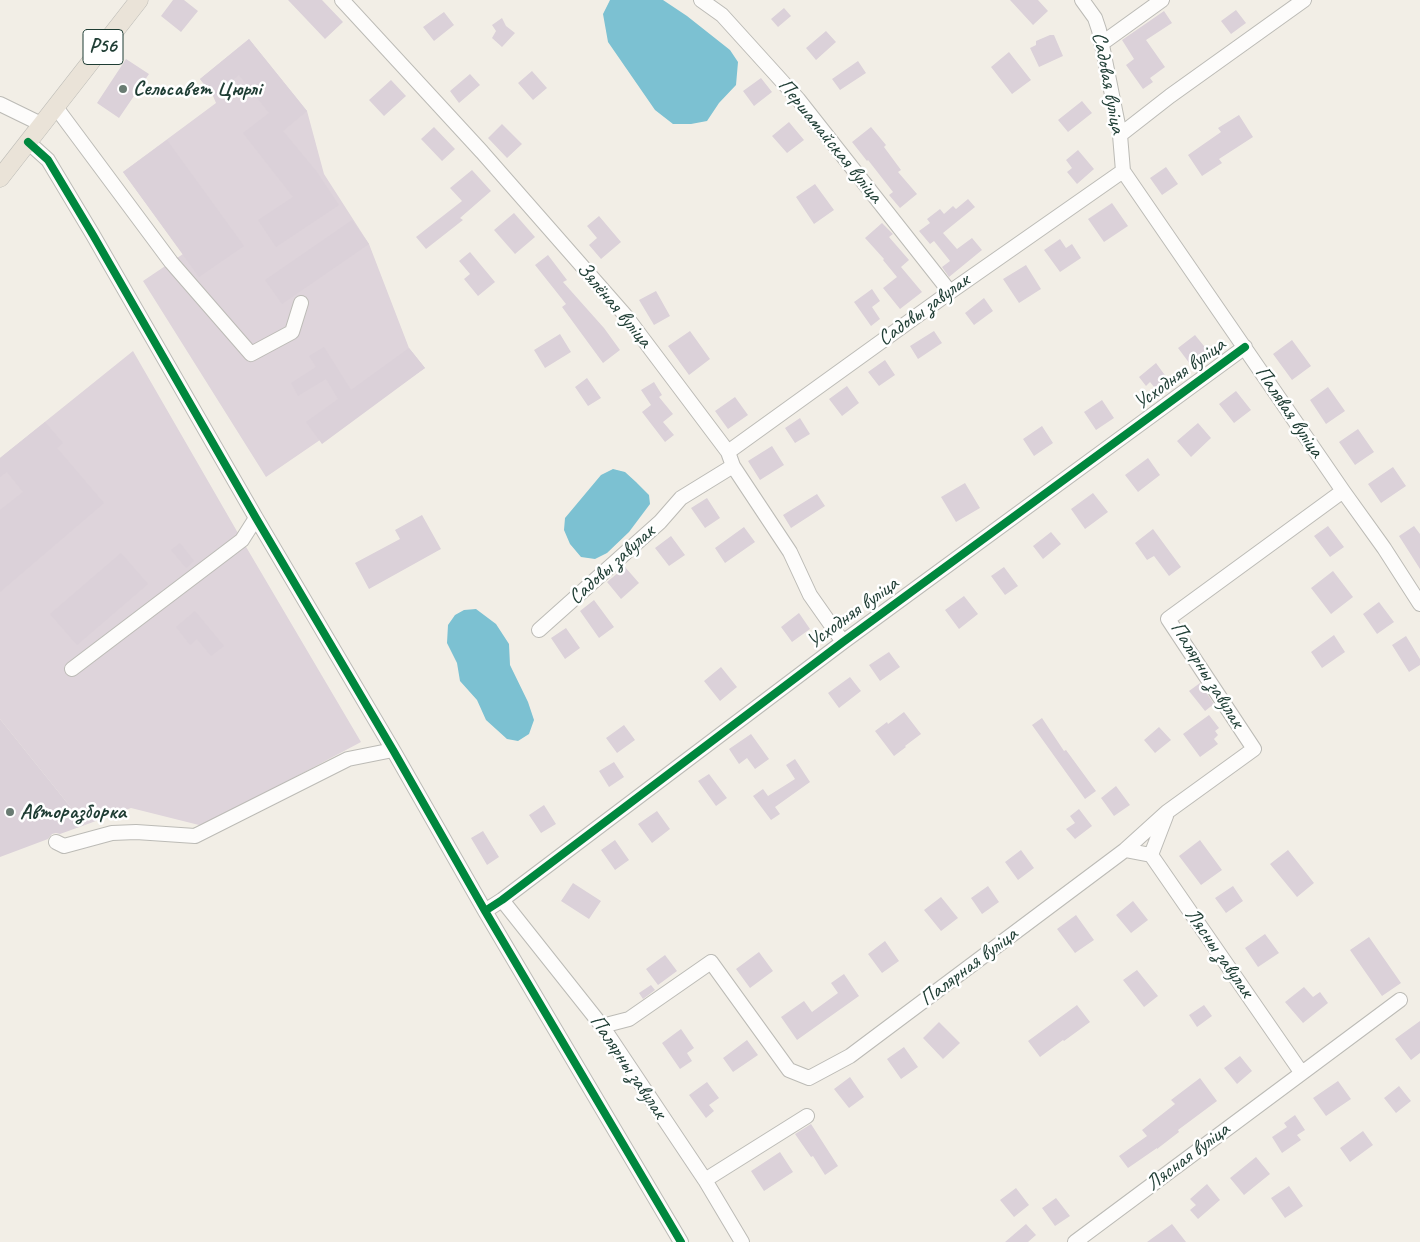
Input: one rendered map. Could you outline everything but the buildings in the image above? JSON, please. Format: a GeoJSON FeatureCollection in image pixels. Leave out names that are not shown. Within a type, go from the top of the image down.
{"type":"FeatureCollection","features":[{"type":"Feature","properties":{"kind":"main road","name":"Р56"},"geometry":{"type":"LineString","coordinates":[[0,178],[139,0]]}},
{"type":"Feature","properties":{"kind":"street","name":"Зялёная вуліца"},"geometry":{"type":"LineString","coordinates":[[342,0],[482,152],[625,315],[728,452],[733,466],[790,552],[810,594],[843,642]]}},
{"type":"Feature","properties":{"kind":"street","name":"Першамайская вуліца"},"geometry":{"type":"LineString","coordinates":[[701,0],[722,14],[798,99],[950,292]]}},
{"type":"Feature","properties":{"kind":"street","name":"Садовая вуліца"},"geometry":{"type":"LineString","coordinates":[[1082,0],[1095,18],[1099,30],[1120,135],[1123,171]]}},
{"type":"Feature","properties":{"kind":"street"},"geometry":{"type":"LineString","coordinates":[[1101,44],[1162,0]]}},
{"type":"Feature","properties":{"kind":"street"},"geometry":{"type":"LineString","coordinates":[[1120,135],[1170,96],[1304,0]]}},
{"type":"Feature","properties":{"kind":"street"},"geometry":{"type":"LineString","coordinates":[[0,92],[15,110]]}},
{"type":"Feature","properties":{"kind":"street"},"geometry":{"type":"LineString","coordinates":[[0,104],[41,124]]}},
{"type":"Feature","properties":{"kind":"street"},"geometry":{"type":"LineString","coordinates":[[55,106],[171,262],[251,354],[292,332],[302,303]]}},
{"type":"Feature","properties":{"kind":"street"},"geometry":{"type":"LineString","coordinates":[[28,142],[48,160],[93,235],[485,911],[681,1242]]}},
{"type":"Feature","properties":{"kind":"street","name":"Садовы завулак"},"geometry":{"type":"LineString","coordinates":[[728,452],[950,292],[1123,171]]}},
{"type":"Feature","properties":{"kind":"street","name":"Палявая вуліца"},"geometry":{"type":"LineString","coordinates":[[1123,171],[1384,548],[1420,604]]}},
{"type":"Feature","properties":{"kind":"street","name":"Усходняя вуліца"},"geometry":{"type":"LineString","coordinates":[[485,911],[843,642],[1245,347]]}},
{"type":"Feature","properties":{"kind":"street","name":"Садовы завулак"},"geometry":{"type":"LineString","coordinates":[[539,630],[660,522],[681,498],[733,466]]}},
{"type":"Feature","properties":{"kind":"street","name":"Палярны завулак"},"geometry":{"type":"LineString","coordinates":[[1125,850],[1167,812],[1254,749],[1168,618],[1343,491]]}},
{"type":"Feature","properties":{"kind":"street"},"geometry":{"type":"LineString","coordinates":[[72,668],[242,540],[256,518]]}},
{"type":"Feature","properties":{"kind":"street"},"geometry":{"type":"LineString","coordinates":[[56,842],[64,846],[112,834],[136,832],[195,836],[348,760],[393,750]]}},
{"type":"Feature","properties":{"kind":"street"},"geometry":{"type":"LineString","coordinates":[[1125,850],[1151,854],[1167,812]]}},
{"type":"Feature","properties":{"kind":"street","name":"Палярная вуліца"},"geometry":{"type":"LineString","coordinates":[[602,1026],[629,1020],[711,962],[789,1070],[809,1078],[850,1056],[1125,850]]}},
{"type":"Feature","properties":{"kind":"street","name":"Лясны завулак"},"geometry":{"type":"LineString","coordinates":[[1151,854],[1301,1072]]}},
{"type":"Feature","properties":{"kind":"street","name":"Палярны завулак"},"geometry":{"type":"LineString","coordinates":[[502,900],[602,1026],[705,1180],[742,1242]]}},
{"type":"Feature","properties":{"kind":"street","name":"Лясная вуліца"},"geometry":{"type":"LineString","coordinates":[[1075,1242],[1400,1000]]}},
{"type":"Feature","properties":{"kind":"street"},"geometry":{"type":"LineString","coordinates":[[705,1180],[807,1116]]}},
{"type":"Feature","properties":{"kind":"shaded area"},"geometry":{"type":"Polygon","coordinates":[[[249,39],[307,111],[324,174],[369,244],[409,348],[425,368],[266,477],[143,281],[183,254],[123,172],[216,103],[200,79],[249,39]]]}},
{"type":"Feature","properties":{"kind":"shaded area"},"geometry":{"type":"Polygon","coordinates":[[[133,351],[361,742],[203,826],[131,808],[85,825],[0,719],[0,458],[133,351]]]}},
{"type":"Feature","properties":{"kind":"water"},"geometry":{"type":"Polygon","coordinates":[[[610,0],[663,0],[687,16],[730,50],[738,62],[736,85],[719,103],[707,121],[691,124],[673,124],[655,110],[608,42],[603,14],[610,0]]]}},
{"type":"Feature","properties":{"kind":"water"},"geometry":{"type":"Polygon","coordinates":[[[613,469],[625,472],[636,482],[649,495],[650,504],[629,532],[607,553],[595,559],[581,557],[570,544],[564,530],[565,518],[601,475],[613,469]]]}},
{"type":"Feature","properties":{"kind":"water"},"geometry":{"type":"Polygon","coordinates":[[[476,609],[496,624],[509,644],[510,665],[528,702],[534,720],[529,734],[518,741],[507,739],[486,720],[477,700],[460,681],[457,663],[447,643],[448,625],[455,615],[464,610],[476,609]]]}},
{"type":"Feature","properties":{"kind":"cycle path"},"geometry":{"type":"LineString","coordinates":[[28,142],[48,160],[93,235],[485,911],[681,1242]]}},
{"type":"Feature","properties":{"kind":"cycle path"},"geometry":{"type":"LineString","coordinates":[[485,911],[843,642],[1245,347]]}},
{"type":"Feature","properties":{"kind":"place","name":"Сельсавет Цюрлі"},"geometry":{"type":"Point","coordinates":[123,89]}},
{"type":"Feature","properties":{"kind":"place","name":"Авторазборка"},"geometry":{"type":"Point","coordinates":[10,812]}}]}
